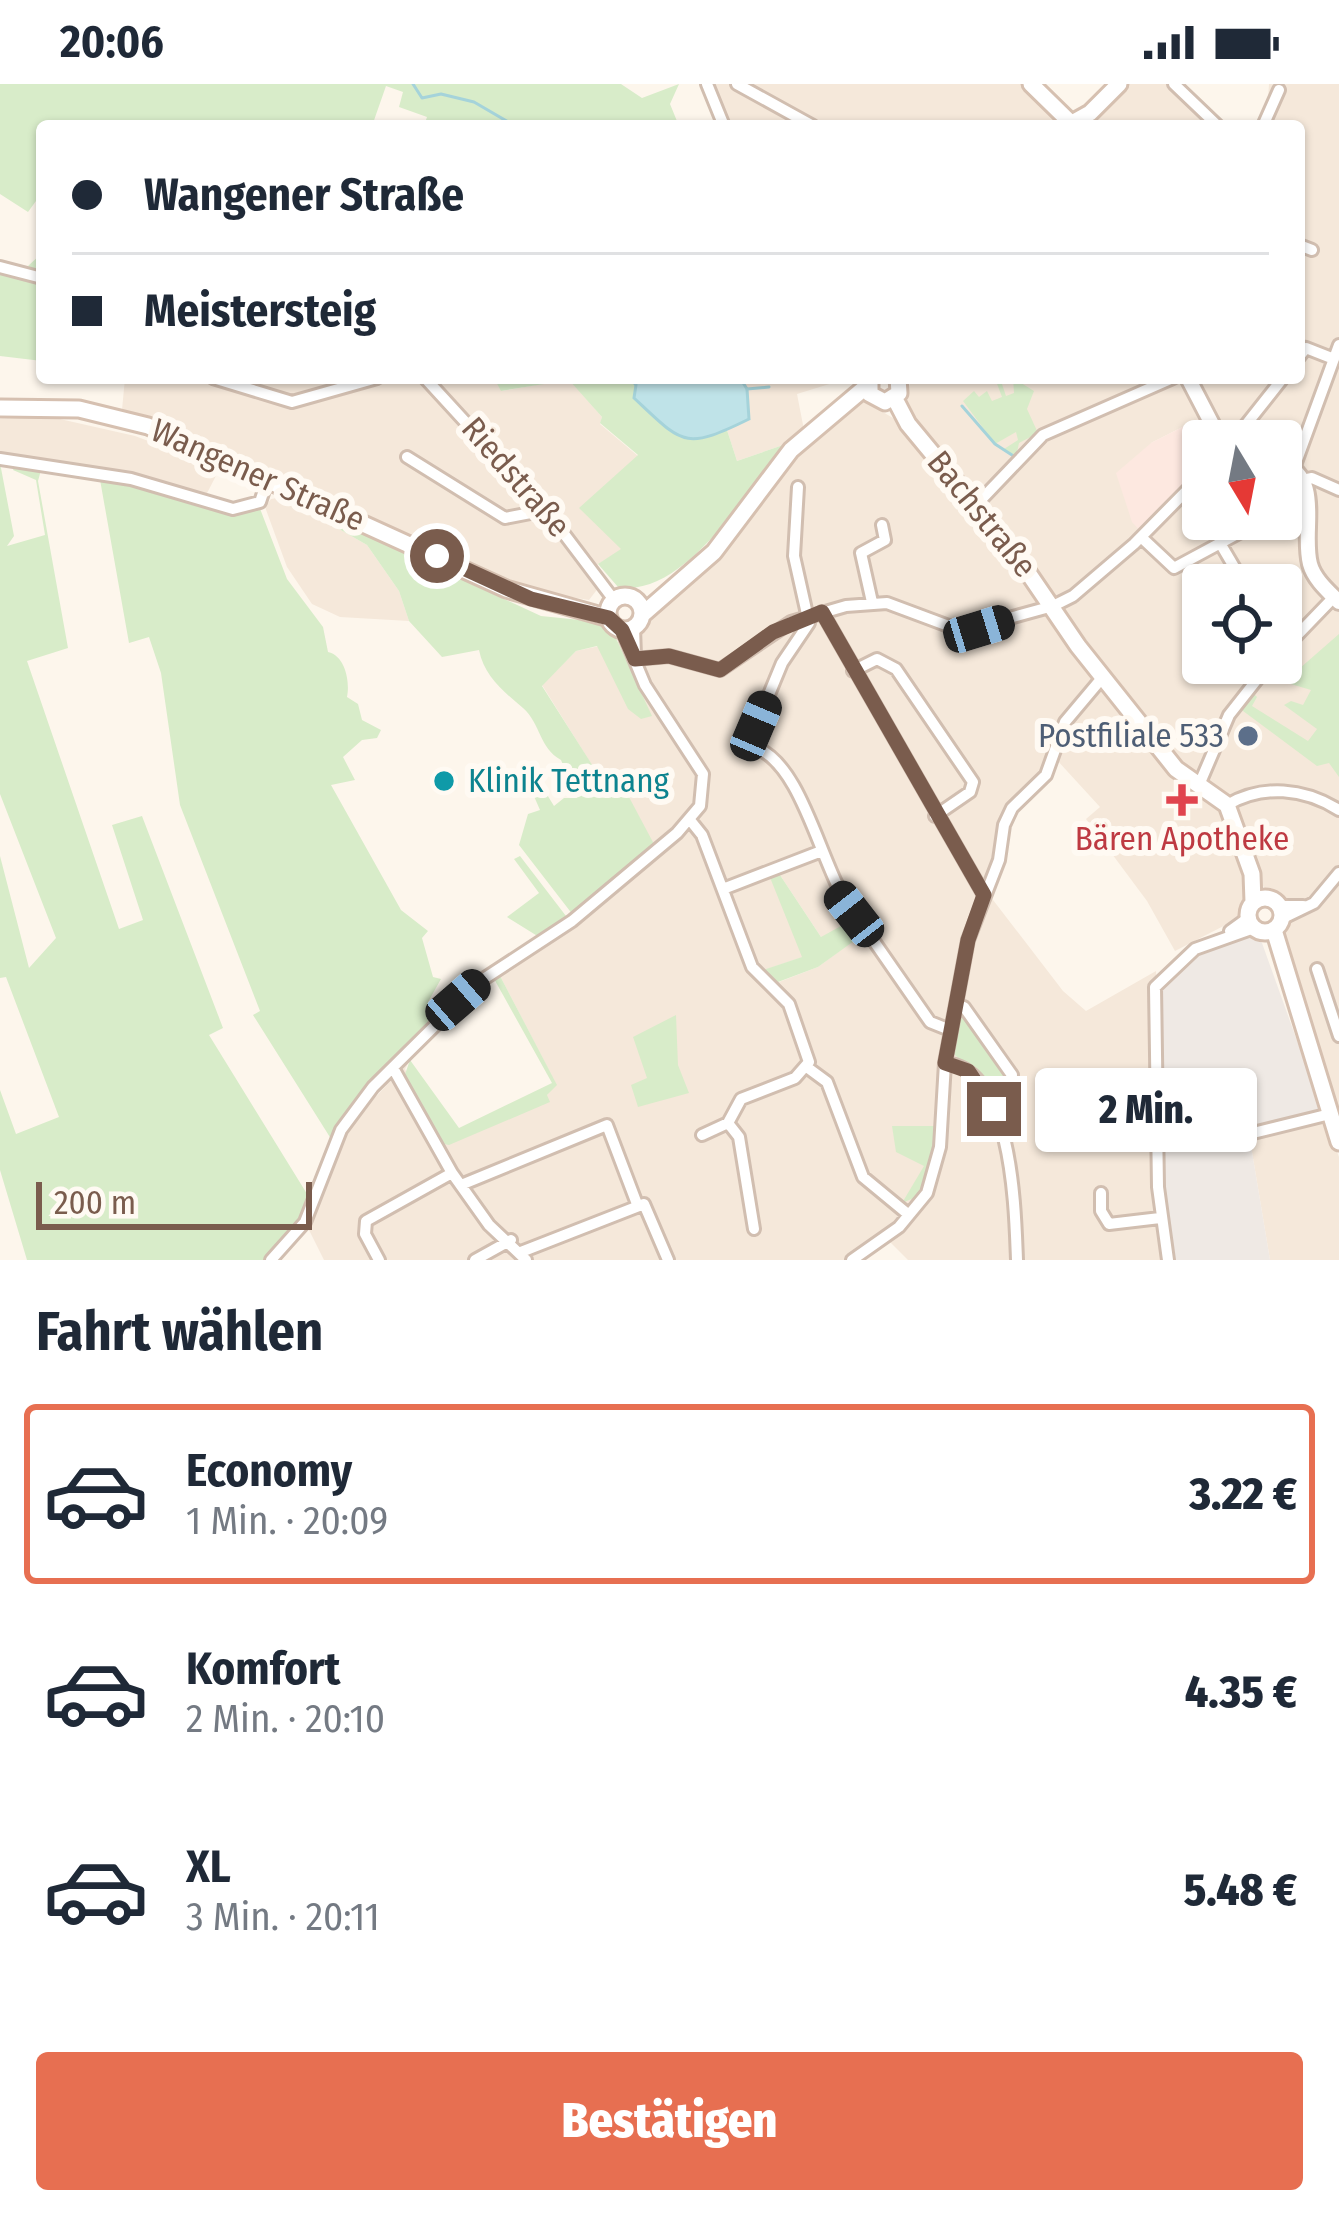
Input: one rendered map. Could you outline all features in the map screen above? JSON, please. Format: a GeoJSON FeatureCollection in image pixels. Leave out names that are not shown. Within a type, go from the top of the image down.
{"type":"FeatureCollection","features":[{"type":"Feature","properties":{"kind":"main road"},"geometry":{"type":"LineString","coordinates":[[1031,84],[1063,120]]}},
{"type":"Feature","properties":{"kind":"main road"},"geometry":{"type":"LineString","coordinates":[[1077,120],[1119,84]]}},
{"type":"Feature","properties":{"kind":"main road"},"geometry":{"type":"LineString","coordinates":[[612,607],[634,618],[714,551],[791,450],[846,404],[887,388]]}},
{"type":"Feature","properties":{"kind":"main road","name":"Bachstraße"},"geometry":{"type":"LineString","coordinates":[[887,388],[908,424],[977,504],[1102,678],[1176,769],[1227,805]]}},
{"type":"Feature","properties":{"kind":"main road","name":"Wangener Straße"},"geometry":{"type":"LineString","coordinates":[[0,407],[62,407],[112,415],[268,478],[506,589],[579,606],[612,607],[634,618]]}},
{"type":"Feature","properties":{"kind":"main road"},"geometry":{"type":"LineString","coordinates":[[1227,805],[1339,1142]]}},
{"type":"Feature","properties":{"kind":"street"},"geometry":{"type":"LineString","coordinates":[[708,84],[722,120]]}},
{"type":"Feature","properties":{"kind":"street"},"geometry":{"type":"LineString","coordinates":[[736,84],[802,120]]}},
{"type":"Feature","properties":{"kind":"street"},"geometry":{"type":"LineString","coordinates":[[1174,84],[1211,120]]}},
{"type":"Feature","properties":{"kind":"street"},"geometry":{"type":"LineString","coordinates":[[1266,120],[1280,90]]}},
{"type":"Feature","properties":{"kind":"street"},"geometry":{"type":"LineString","coordinates":[[0,267],[35,277]]}},
{"type":"Feature","properties":{"kind":"street"},"geometry":{"type":"LineString","coordinates":[[1302,444],[1337,352],[1305,350]]}},
{"type":"Feature","properties":{"kind":"street"},"geometry":{"type":"LineString","coordinates":[[235,384],[301,402],[357,384]]}},
{"type":"Feature","properties":{"kind":"street","name":"Riedstraße"},"geometry":{"type":"LineString","coordinates":[[430,384],[546,510],[602,582],[612,607]]}},
{"type":"Feature","properties":{"kind":"street"},"geometry":{"type":"LineString","coordinates":[[977,504],[1043,435],[1159,384]]}},
{"type":"Feature","properties":{"kind":"street"},"geometry":{"type":"LineString","coordinates":[[1192,384],[1216,420]]}},
{"type":"Feature","properties":{"kind":"street"},"geometry":{"type":"LineString","coordinates":[[1248,420],[1278,384]]}},
{"type":"Feature","properties":{"kind":"street"},"geometry":{"type":"LineString","coordinates":[[407,457],[505,518],[546,510]]}},
{"type":"Feature","properties":{"kind":"street"},"geometry":{"type":"LineString","coordinates":[[0,459],[131,479],[233,509],[260,502],[268,478]]}},
{"type":"Feature","properties":{"kind":"street"},"geometry":{"type":"LineString","coordinates":[[1302,474],[1339,490]]}},
{"type":"Feature","properties":{"kind":"street"},"geometry":{"type":"LineString","coordinates":[[798,487],[794,556],[815,614],[984,895]]}},
{"type":"Feature","properties":{"kind":"street"},"geometry":{"type":"LineString","coordinates":[[1302,490],[1309,504],[1310,565],[1336,599],[1302,632]]}},
{"type":"Feature","properties":{"kind":"street"},"geometry":{"type":"LineString","coordinates":[[635,659],[669,656],[720,670],[773,632],[815,614],[872,602],[903,607],[962,631],[1053,606],[1073,596],[1182,495]]}},
{"type":"Feature","properties":{"kind":"street"},"geometry":{"type":"LineString","coordinates":[[1302,506],[1309,504]]}},
{"type":"Feature","properties":{"kind":"street"},"geometry":{"type":"LineString","coordinates":[[872,602],[861,553],[885,540],[882,525]]}},
{"type":"Feature","properties":{"kind":"street"},"geometry":{"type":"LineString","coordinates":[[1141,537],[1169,568],[1226,540]]}},
{"type":"Feature","properties":{"kind":"street"},"geometry":{"type":"LineString","coordinates":[[1220,543],[1232,564]]}},
{"type":"Feature","properties":{"kind":"street"},"geometry":{"type":"LineString","coordinates":[[579,606],[598,598],[602,582]]}},
{"type":"Feature","properties":{"kind":"street"},"geometry":{"type":"LineString","coordinates":[[756,726],[815,614]]}},
{"type":"Feature","properties":{"kind":"street"},"geometry":{"type":"LineString","coordinates":[[271,1260],[305,1222],[341,1130],[360,1101],[478,982],[572,921],[690,820],[704,796],[703,774],[645,685],[635,659],[634,618]]}},
{"type":"Feature","properties":{"kind":"street"},"geometry":{"type":"LineString","coordinates":[[853,671],[877,659],[896,669],[973,782],[970,792],[935,816]]}},
{"type":"Feature","properties":{"kind":"street"},"geometry":{"type":"LineString","coordinates":[[852,1260],[909,1215],[935,1172],[945,1063],[968,940],[999,860],[1007,817],[1046,775],[1065,722],[1102,678]]}},
{"type":"Feature","properties":{"kind":"street"},"geometry":{"type":"LineString","coordinates":[[1199,785],[1229,715],[1253,684]]}},
{"type":"Feature","properties":{"kind":"street"},"geometry":{"type":"LineString","coordinates":[[757,748],[770,753],[786,773],[834,888],[930,1022],[950,1030]]}},
{"type":"Feature","properties":{"kind":"street"},"geometry":{"type":"LineString","coordinates":[[1227,805],[1282,790],[1309,795],[1339,810]]}},
{"type":"Feature","properties":{"kind":"street"},"geometry":{"type":"LineString","coordinates":[[690,820],[754,970],[789,1004],[808,1068],[827,1082],[863,1178],[909,1215]]}},
{"type":"Feature","properties":{"kind":"street"},"geometry":{"type":"LineString","coordinates":[[723,889],[819,852]]}},
{"type":"Feature","properties":{"kind":"street"},"geometry":{"type":"LineString","coordinates":[[1168,1260],[1160,1218],[1155,987],[1182,957],[1266,917],[1306,906],[1339,873]]}},
{"type":"Feature","properties":{"kind":"street"},"geometry":{"type":"LineString","coordinates":[[1317,969],[1339,1036]]}},
{"type":"Feature","properties":{"kind":"street"},"geometry":{"type":"LineString","coordinates":[[956,1005],[964,1007],[1012,1075]]}},
{"type":"Feature","properties":{"kind":"street"},"geometry":{"type":"LineString","coordinates":[[945,1063],[961,1066],[978,1083],[1000,1123],[1017,1260]]}},
{"type":"Feature","properties":{"kind":"street"},"geometry":{"type":"LineString","coordinates":[[393,1068],[461,1185],[489,1225],[524,1256],[638,1204],[647,1207],[668,1260]]}},
{"type":"Feature","properties":{"kind":"street"},"geometry":{"type":"LineString","coordinates":[[702,1135],[728,1123],[741,1099],[808,1068]]}},
{"type":"Feature","properties":{"kind":"street"},"geometry":{"type":"LineString","coordinates":[[1249,1134],[1330,1114]]}},
{"type":"Feature","properties":{"kind":"street"},"geometry":{"type":"LineString","coordinates":[[728,1123],[739,1137],[754,1229]]}},
{"type":"Feature","properties":{"kind":"street"},"geometry":{"type":"LineString","coordinates":[[461,1185],[608,1125],[638,1204]]}},
{"type":"Feature","properties":{"kind":"street"},"geometry":{"type":"LineString","coordinates":[[379,1260],[364,1234],[366,1220],[452,1172]]}},
{"type":"Feature","properties":{"kind":"street"},"geometry":{"type":"LineString","coordinates":[[1101,1193],[1101,1211],[1109,1224],[1160,1218]]}},
{"type":"Feature","properties":{"kind":"street"},"geometry":{"type":"LineString","coordinates":[[476,1260],[511,1240]]}},
{"type":"Feature","properties":{"kind":"shaded area"},"geometry":{"type":"Polygon","coordinates":[[[705,84],[1021,84],[1058,120],[720,120],[705,84]]]}},
{"type":"Feature","properties":{"kind":"shaded area"},"geometry":{"type":"Polygon","coordinates":[[[1129,84],[1168,84],[1204,120],[1096,120],[1129,84]]]}},
{"type":"Feature","properties":{"kind":"shaded area"},"geometry":{"type":"Polygon","coordinates":[[[1269,84],[1339,84],[1339,337],[1302,439],[1302,420],[1218,420],[1197,384],[1305,384],[1305,120],[1266,120],[1269,84]]]}},
{"type":"Feature","properties":{"kind":"shaded area"},"geometry":{"type":"Polygon","coordinates":[[[1339,354],[1339,597],[1314,566],[1310,490],[1302,459],[1339,354]]]}},
{"type":"Feature","properties":{"kind":"shaded area"},"geometry":{"type":"Polygon","coordinates":[[[124,384],[498,384],[502,391],[573,384],[602,417],[600,424],[638,456],[621,550],[589,570],[599,587],[589,600],[521,589],[122,410],[124,384]]]}},
{"type":"Feature","properties":{"kind":"shaded area"},"geometry":{"type":"Polygon","coordinates":[[[741,384],[830,384],[797,394],[804,430],[789,443],[737,461],[727,430],[749,419],[741,384]]]}},
{"type":"Feature","properties":{"kind":"shaded area"},"geometry":{"type":"Polygon","coordinates":[[[910,384],[1186,384],[1202,417],[1182,420],[1182,427],[1151,443],[1182,464],[1182,540],[1302,540],[1302,504],[1307,556],[1339,606],[1339,1129],[1278,937],[1284,907],[1261,884],[1234,811],[1176,765],[1043,579],[900,402],[910,384]]]}},
{"type":"Feature","properties":{"kind":"shaded area"},"geometry":{"type":"Polygon","coordinates":[[[864,401],[893,418],[975,510],[1106,693],[1218,802],[1250,887],[1243,916],[1175,951],[1147,901],[1086,819],[1100,807],[1056,759],[1011,819],[990,896],[1063,991],[1086,1011],[1156,971],[1168,1260],[908,1260],[890,1242],[862,1260],[324,1260],[308,1228],[345,1130],[410,1060],[405,1069],[439,1143],[547,1095],[556,1084],[498,972],[580,921],[629,877],[605,786],[542,685],[576,651],[637,638],[648,612],[781,468],[845,410],[864,401]],[[778,872],[803,957],[764,970],[779,982],[818,967],[853,941],[821,937],[778,872]]]}},
{"type":"Feature","properties":{"kind":"shaded area"},"geometry":{"type":"Polygon","coordinates":[[[51,417],[135,436],[220,468],[204,499],[0,459],[0,419],[51,417]]]}},
{"type":"Feature","properties":{"kind":"shaded area"},"geometry":{"type":"Polygon","coordinates":[[[1182,427],[1182,490],[1141,532],[1132,522],[1116,473],[1151,443],[1182,427]]]}},
{"type":"Feature","properties":{"kind":"shaded area"},"geometry":{"type":"Polygon","coordinates":[[[283,497],[367,545],[399,591],[409,621],[340,617],[312,604],[287,567],[265,507],[271,499],[283,497]]]}},
{"type":"Feature","properties":{"kind":"shaded area"},"geometry":{"type":"Polygon","coordinates":[[[1250,929],[1262,943],[1324,1116],[1249,1134],[1270,1260],[1168,1260],[1162,1230],[1152,1005],[1171,966],[1250,929]]]}},
{"type":"Feature","properties":{"kind":"shaded area"},"geometry":{"type":"Polygon","coordinates":[[[1324,1116],[1339,1157],[1339,1260],[1270,1260],[1249,1134],[1324,1116]]]}},
{"type":"Feature","properties":{"kind":"green space"},"geometry":{"type":"Polygon","coordinates":[[[0,84],[621,84],[642,98],[679,84],[670,104],[677,120],[426,120],[399,107],[403,92],[386,86],[374,120],[36,120],[36,201],[28,212],[0,194],[0,84]]]}},
{"type":"Feature","properties":{"kind":"green space"},"geometry":{"type":"Polygon","coordinates":[[[36,259],[36,360],[0,356],[0,272],[34,271],[28,266],[36,259]]]}},
{"type":"Feature","properties":{"kind":"green space"},"geometry":{"type":"Polygon","coordinates":[[[497,384],[544,384],[501,391],[497,384]]]}},
{"type":"Feature","properties":{"kind":"green space"},"geometry":{"type":"Polygon","coordinates":[[[573,384],[635,384],[634,398],[675,432],[696,436],[727,430],[737,461],[789,443],[691,558],[643,586],[618,587],[598,564],[621,549],[579,508],[638,455],[600,423],[602,417],[573,384]]]}},
{"type":"Feature","properties":{"kind":"green space"},"geometry":{"type":"Polygon","coordinates":[[[997,384],[1002,384],[1006,396],[1014,393],[1013,384],[1034,391],[1027,409],[1038,433],[1019,443],[1016,457],[1004,449],[1018,440],[1016,432],[995,444],[963,401],[974,391],[979,397],[987,391],[992,401],[1002,397],[997,384]]]}},
{"type":"Feature","properties":{"kind":"green space"},"geometry":{"type":"Polygon","coordinates":[[[0,463],[14,536],[7,546],[45,535],[36,480],[13,470],[15,465],[41,470],[38,481],[68,648],[27,661],[119,929],[143,920],[112,825],[142,816],[223,1028],[209,1035],[312,1202],[266,1260],[27,1260],[0,1170],[0,1090],[16,1134],[59,1117],[6,977],[0,978],[0,856],[29,968],[56,938],[0,794],[0,463]]]}},
{"type":"Feature","properties":{"kind":"green space"},"geometry":{"type":"Polygon","coordinates":[[[99,474],[233,509],[259,506],[287,579],[323,627],[328,652],[343,664],[347,697],[358,704],[362,720],[381,730],[377,738],[362,740],[343,757],[355,780],[331,785],[401,910],[428,931],[422,938],[433,977],[441,979],[428,1002],[431,1020],[359,1097],[333,1142],[253,1015],[260,1011],[180,805],[161,673],[149,637],[129,643],[99,474]]]}},
{"type":"Feature","properties":{"kind":"green space"},"geometry":{"type":"Polygon","coordinates":[[[283,497],[541,616],[600,622],[614,634],[652,716],[641,719],[628,709],[597,646],[576,651],[542,686],[605,785],[621,782],[655,846],[573,915],[519,845],[528,814],[540,810],[533,794],[546,793],[554,806],[564,798],[577,798],[561,760],[548,749],[529,714],[490,676],[479,650],[442,657],[409,621],[399,591],[367,545],[283,497]]]}},
{"type":"Feature","properties":{"kind":"green space"},"geometry":{"type":"Polygon","coordinates":[[[1339,634],[1339,777],[1329,763],[1317,766],[1239,708],[1251,691],[1257,697],[1252,706],[1308,741],[1317,729],[1284,705],[1291,701],[1303,705],[1311,690],[1291,684],[1302,684],[1302,666],[1339,634]]]}},
{"type":"Feature","properties":{"kind":"green space"},"geometry":{"type":"Polygon","coordinates":[[[520,856],[566,916],[539,937],[507,917],[539,893],[514,859],[520,856]]]}},
{"type":"Feature","properties":{"kind":"green space"},"geometry":{"type":"Polygon","coordinates":[[[778,872],[821,937],[841,926],[854,941],[818,967],[778,982],[763,970],[802,957],[769,875],[778,872]]]}},
{"type":"Feature","properties":{"kind":"green space"},"geometry":{"type":"Polygon","coordinates":[[[498,972],[557,1085],[547,1095],[550,1102],[449,1145],[439,1143],[404,1077],[410,1060],[459,1128],[552,1083],[493,977],[498,972]]]}},
{"type":"Feature","properties":{"kind":"green space"},"geometry":{"type":"Polygon","coordinates":[[[960,1011],[1008,1077],[990,1091],[954,1054],[960,1011]]]}},
{"type":"Feature","properties":{"kind":"green space"},"geometry":{"type":"Polygon","coordinates":[[[676,1015],[678,1065],[689,1093],[638,1107],[631,1085],[647,1078],[633,1037],[676,1015]]]}},
{"type":"Feature","properties":{"kind":"green space"},"geometry":{"type":"Polygon","coordinates":[[[892,1126],[939,1126],[921,1195],[902,1203],[924,1166],[896,1152],[892,1126]]]}},
{"type":"Feature","properties":{"kind":"water"},"geometry":{"type":"Polygon","coordinates":[[[744,384],[749,419],[710,436],[685,438],[634,398],[636,385],[744,384]]]}},
{"type":"Feature","properties":{"kind":"waterway"},"geometry":{"type":"LineString","coordinates":[[413,84],[422,98],[441,94],[474,102],[505,120]]}},
{"type":"Feature","properties":{"kind":"waterway"},"geometry":{"type":"LineString","coordinates":[[747,389],[769,387]]}},
{"type":"Feature","properties":{"kind":"waterway"},"geometry":{"type":"LineString","coordinates":[[962,406],[995,444],[1015,457]]}},
{"type":"Feature","properties":{"kind":"place","name":"Postfiliale 533"},"geometry":{"type":"Point","coordinates":[1248,736]}},
{"type":"Feature","properties":{"kind":"place","name":"Klinik Tettnang"},"geometry":{"type":"Point","coordinates":[444,781]}},
{"type":"Feature","properties":{"kind":"place","name":"Bären Apotheke"},"geometry":{"type":"Point","coordinates":[1182,800]}},
{"type":"Feature","properties":{"kind":"route"},"geometry":{"type":"LineString","coordinates":[[437,556],[531,599],[609,618],[622,630],[635,659],[669,656],[710,670],[733,664],[795,620],[822,612],[984,895],[968,940],[945,1063],[968,1071],[994,1109]]}}]}
